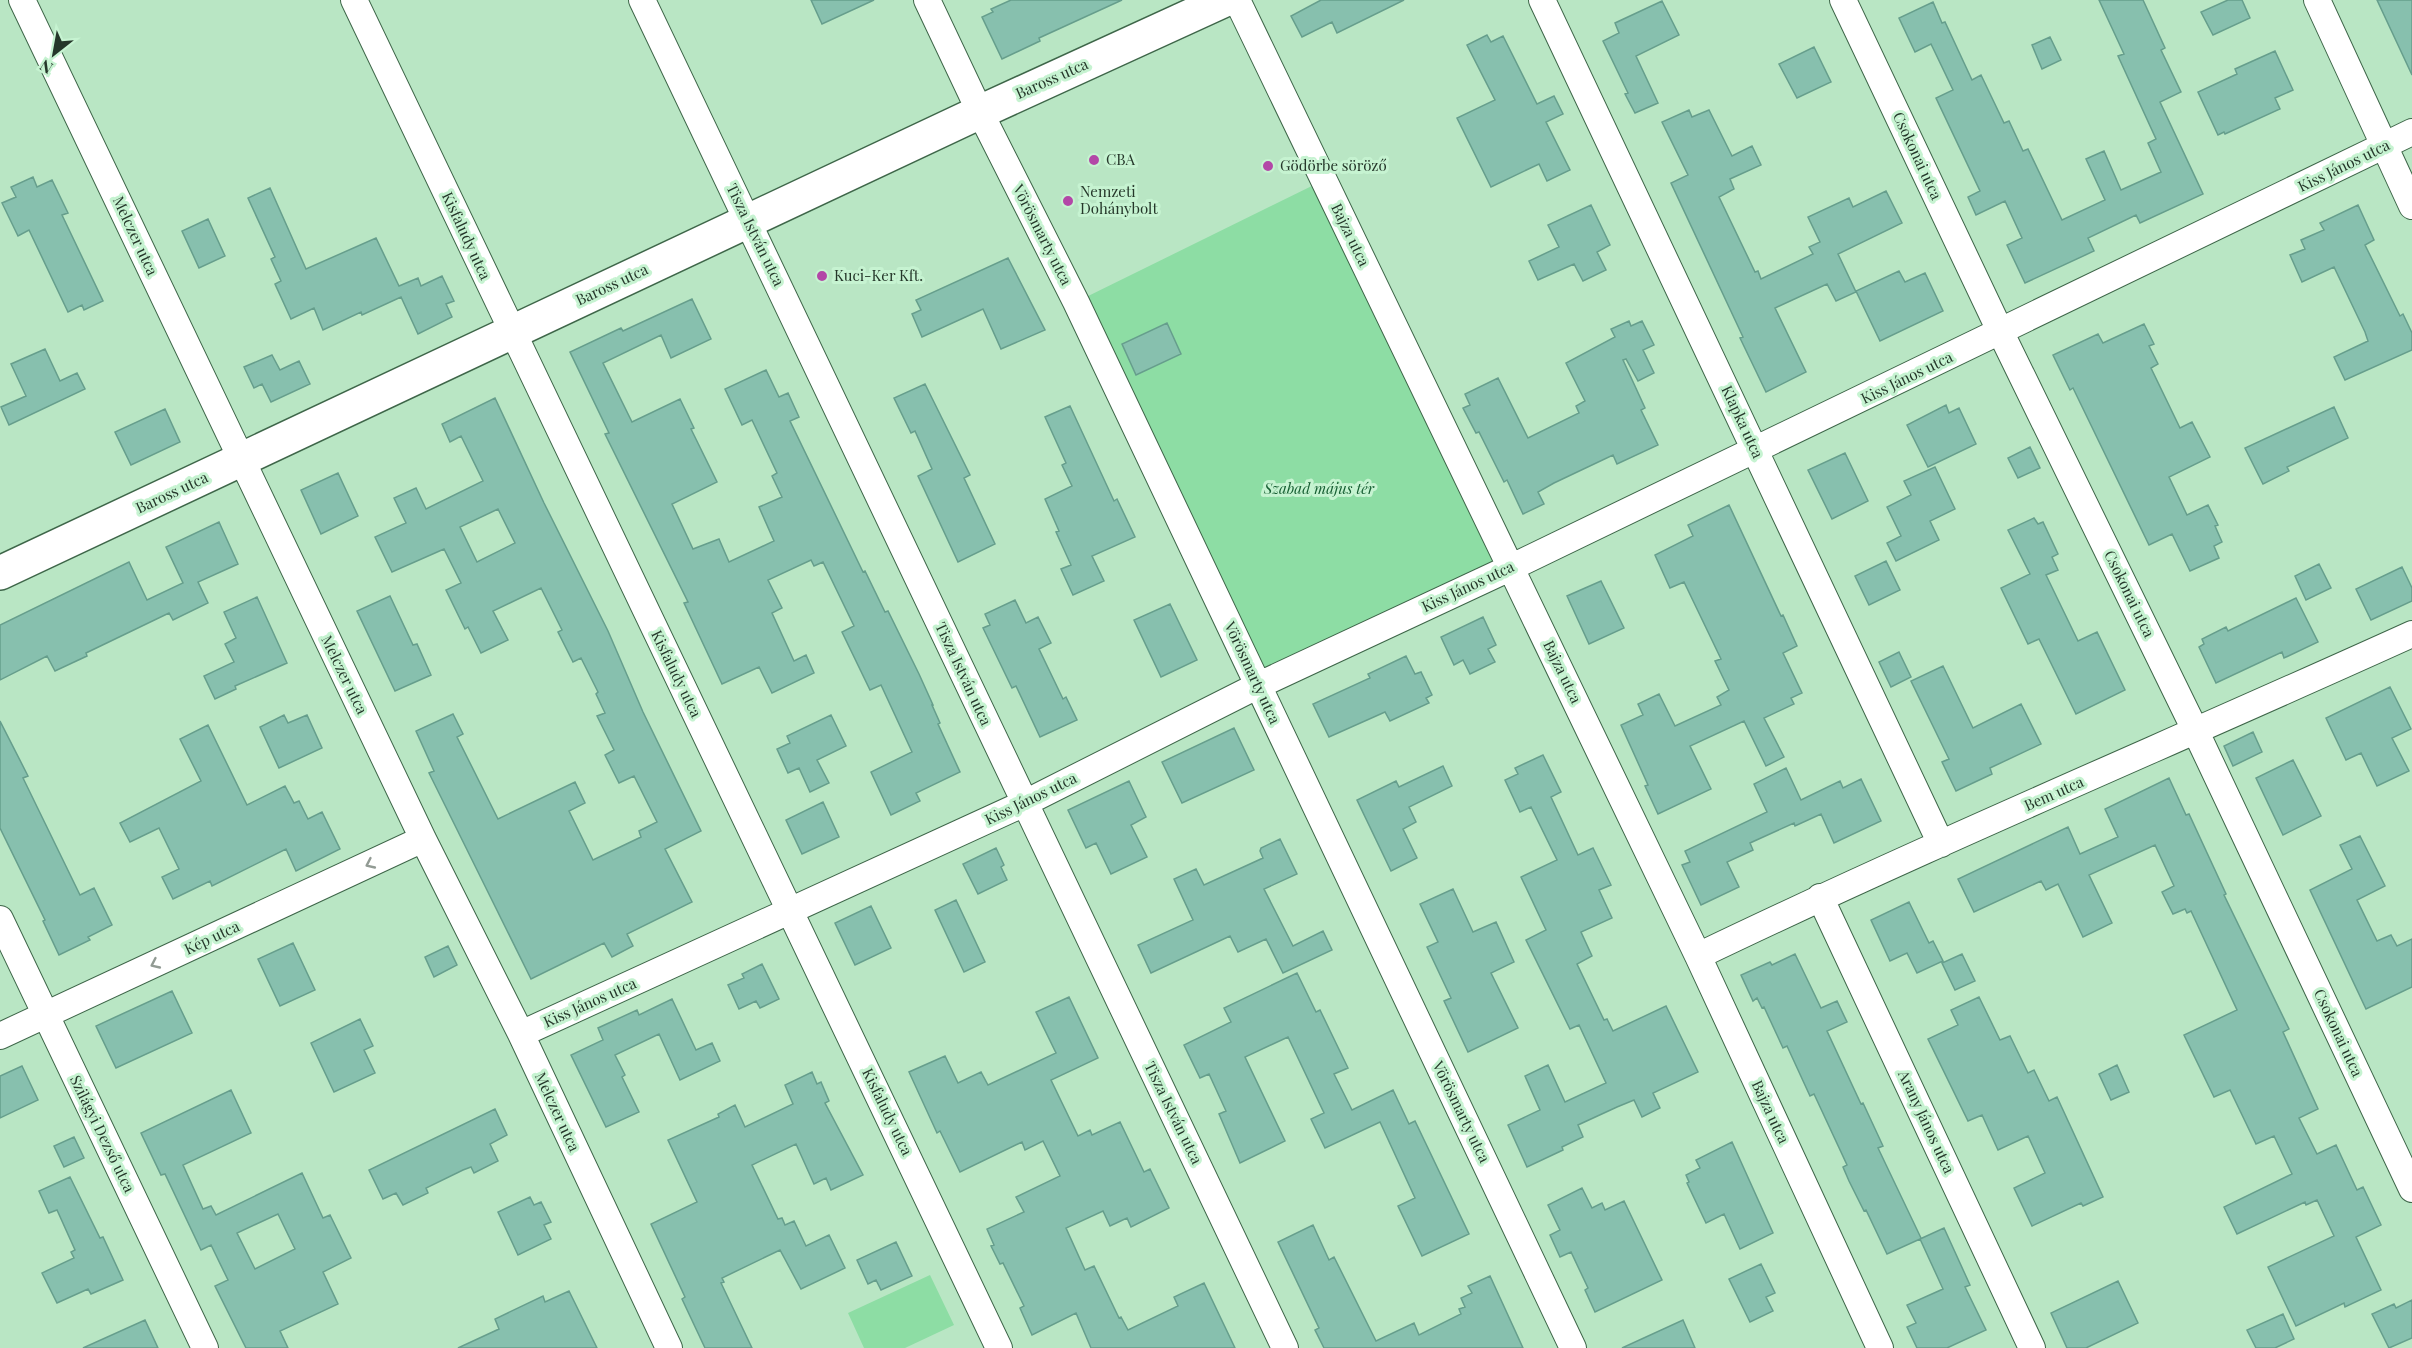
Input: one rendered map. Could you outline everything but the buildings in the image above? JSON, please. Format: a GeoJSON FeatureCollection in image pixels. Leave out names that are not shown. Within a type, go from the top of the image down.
{"type":"FeatureCollection","features":[{"type":"Feature","properties":{"kind":"street","name":"Melczer utca"},"geometry":{"type":"LineString","coordinates":[[22,0],[669,1348]]}},
{"type":"Feature","properties":{"kind":"street","name":"Kisfaludy utca"},"geometry":{"type":"LineString","coordinates":[[354,0],[999,1348]]}},
{"type":"Feature","properties":{"kind":"street","name":"Tisza István utca"},"geometry":{"type":"LineString","coordinates":[[642,0],[1285,1348]]}},
{"type":"Feature","properties":{"kind":"street","name":"Vörösmarty utca"},"geometry":{"type":"LineString","coordinates":[[927,0],[980,112],[1076,302],[1573,1348]]}},
{"type":"Feature","properties":{"kind":"street","name":"Baross utca"},"geometry":{"type":"LineString","coordinates":[[0,573],[980,112],[1225,0]]}},
{"type":"Feature","properties":{"kind":"street","name":"Bajza utca"},"geometry":{"type":"LineString","coordinates":[[1237,0],[1698,956],[1880,1348]]}},
{"type":"Feature","properties":{"kind":"street","name":"Klapka utca"},"geometry":{"type":"LineString","coordinates":[[1542,0],[1941,844]]}},
{"type":"Feature","properties":{"kind":"street","name":"Csokonai utca"},"geometry":{"type":"LineString","coordinates":[[1843,0],[2001,333],[2196,732],[2412,1189]]}},
{"type":"Feature","properties":{"kind":"street"},"geometry":{"type":"LineString","coordinates":[[2317,0],[2412,206]]}},
{"type":"Feature","properties":{"kind":"street","name":"Kiss János utca"},"geometry":{"type":"LineString","coordinates":[[520,1034],[1025,803],[1257,686],[2001,333],[2412,132]]}},
{"type":"Feature","properties":{"kind":"street","name":"Bem utca"},"geometry":{"type":"LineString","coordinates":[[1698,956],[1820,897],[2196,732],[2412,634]]}},
{"type":"Feature","properties":{"kind":"street","name":"Kép utca"},"geometry":{"type":"LineString","coordinates":[[0,1036],[423,839]]}},
{"type":"Feature","properties":{"kind":"street","name":"Arany János utca"},"geometry":{"type":"LineString","coordinates":[[1820,897],[2032,1348]]}},
{"type":"Feature","properties":{"kind":"street","name":"Szilágyi Dezső utca"},"geometry":{"type":"LineString","coordinates":[[0,919],[205,1348]]}},
{"type":"Feature","properties":{"kind":"green space","name":"Szabad május tér"},"geometry":{"type":"Polygon","coordinates":[[[1324,180],[1512,567],[1257,686],[1076,302],[1324,180]]]}},
{"type":"Feature","properties":{"kind":"green space"},"geometry":{"type":"Polygon","coordinates":[[[930,1275],[954,1325],[905,1348],[864,1348],[848,1313],[930,1275]]]}},
{"type":"Feature","properties":{"kind":"place","name":"CBA"},"geometry":{"type":"Point","coordinates":[1094,160]}},
{"type":"Feature","properties":{"kind":"place","name":"Gödörbe söröző"},"geometry":{"type":"Point","coordinates":[1268,166]}},
{"type":"Feature","properties":{"kind":"place","name":"Nemzeti Dohánybolt"},"geometry":{"type":"Point","coordinates":[1068,201]}},
{"type":"Feature","properties":{"kind":"place","name":"Kuci-Ker Kft."},"geometry":{"type":"Point","coordinates":[822,276]}}]}
